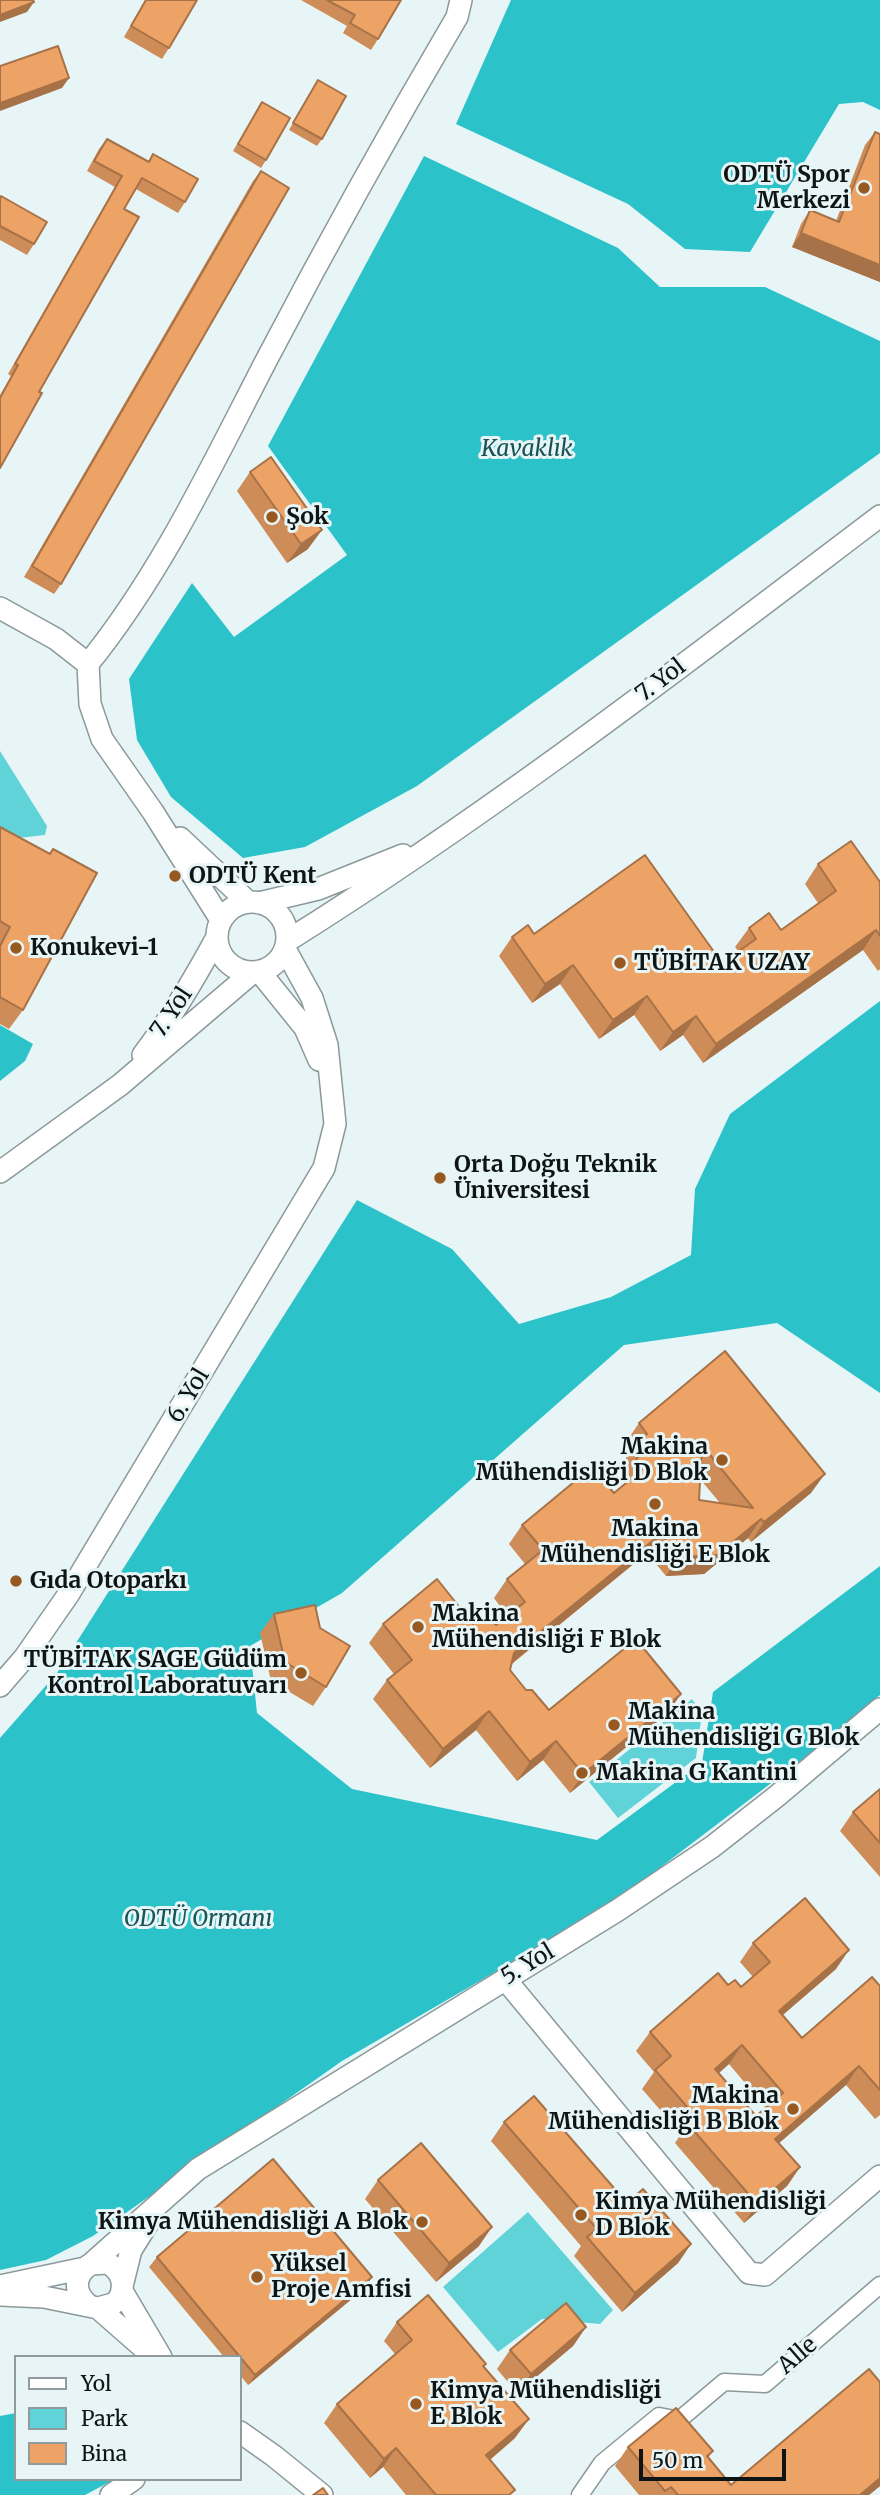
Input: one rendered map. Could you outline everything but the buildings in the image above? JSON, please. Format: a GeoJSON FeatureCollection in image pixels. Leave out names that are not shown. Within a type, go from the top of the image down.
{"type":"FeatureCollection","features":[{"type":"Feature","properties":{"kind":"street"},"geometry":{"type":"LineString","coordinates":[[256,972],[242,971],[224,958],[219,929],[153,812],[102,739],[90,704],[88,664],[118,627],[163,554],[321,256],[457,17],[461,0]]}},
{"type":"Feature","properties":{"kind":"street","name":"7. Yol"},"geometry":{"type":"LineString","coordinates":[[0,1172],[120,1085],[256,972],[275,964],[286,945],[601,727],[880,516]]}},
{"type":"Feature","properties":{"kind":"street"},"geometry":{"type":"LineString","coordinates":[[0,608],[56,639],[88,664]]}},
{"type":"Feature","properties":{"kind":"street"},"geometry":{"type":"LineString","coordinates":[[153,812],[253,902],[269,906],[278,913],[284,923],[286,945]]}},
{"type":"Feature","properties":{"kind":"street","name":"7. Yol"},"geometry":{"type":"LineString","coordinates":[[120,1085],[164,1027],[198,973],[228,912],[253,902],[318,889],[438,841]]}},
{"type":"Feature","properties":{"kind":"street","name":"6. Yol"},"geometry":{"type":"LineString","coordinates":[[0,1686],[25,1657],[68,1595],[324,1168],[335,1124],[327,1045],[312,998],[286,945]]}},
{"type":"Feature","properties":{"kind":"street","name":"6. Yol"},"geometry":{"type":"LineString","coordinates":[[256,972],[305,1028],[331,1087]]}},
{"type":"Feature","properties":{"kind":"street","name":"5. Yol"},"geometry":{"type":"LineString","coordinates":[[88,2266],[198,2169],[618,1910],[712,1847],[777,1797],[880,1709]]}},
{"type":"Feature","properties":{"kind":"street"},"geometry":{"type":"LineString","coordinates":[[505,1979],[749,2273],[765,2275],[880,2176]]}},
{"type":"Feature","properties":{"kind":"street","name":"5. Yol"},"geometry":{"type":"LineString","coordinates":[[122,2287],[131,2250],[162,2200]]}},
{"type":"Feature","properties":{"kind":"street"},"geometry":{"type":"LineString","coordinates":[[0,2286],[108,2263],[120,2273],[122,2287],[160,2355]]}},
{"type":"Feature","properties":{"kind":"street"},"geometry":{"type":"LineString","coordinates":[[88,2266],[77,2281],[79,2296],[152,2355]]}},
{"type":"Feature","properties":{"kind":"street","name":"Alle"},"geometry":{"type":"LineString","coordinates":[[580,2495],[602,2463],[659,2416],[679,2420],[724,2382],[765,2384],[880,2284]]}},
{"type":"Feature","properties":{"kind":"street"},"geometry":{"type":"LineString","coordinates":[[0,2295],[44,2297],[94,2307],[113,2304],[122,2287]]}},
{"type":"Feature","properties":{"kind":"street"},"geometry":{"type":"LineString","coordinates":[[242,2437],[274,2456],[322,2495]]}},
{"type":"Feature","properties":{"kind":"street"},"geometry":{"type":"LineString","coordinates":[[111,2495],[131,2481]]}},
{"type":"Feature","properties":{"kind":"green space"},"geometry":{"type":"Polygon","coordinates":[[[511,0],[880,0],[880,110],[863,102],[839,104],[750,252],[685,249],[628,204],[456,124],[511,0]]]}},
{"type":"Feature","properties":{"kind":"green space","name":"Kavaklık"},"geometry":{"type":"Polygon","coordinates":[[[424,156],[618,248],[660,287],[765,287],[880,341],[880,453],[417,786],[305,847],[243,858],[171,797],[137,740],[129,679],[192,583],[234,637],[347,555],[268,446],[424,156]]]}},
{"type":"Feature","properties":{"kind":"green space"},"geometry":{"type":"Polygon","coordinates":[[[0,751],[47,826],[45,835],[18,838],[0,835],[0,751]]]}},
{"type":"Feature","properties":{"kind":"green space","name":"ODTÜ Ormanı"},"geometry":{"type":"Polygon","coordinates":[[[880,1001],[880,1393],[777,1323],[624,1345],[342,1593],[250,1646],[257,1713],[352,1789],[597,1840],[702,1763],[713,1692],[880,1566],[880,1695],[812,1752],[632,1889],[342,2061],[93,2236],[46,2260],[0,2270],[0,1738],[57,1673],[357,1200],[452,1249],[519,1324],[611,1297],[691,1255],[695,1189],[730,1114],[880,1001]]]}},
{"type":"Feature","properties":{"kind":"green space"},"geometry":{"type":"Polygon","coordinates":[[[0,1025],[33,1044],[25,1061],[0,1081],[0,1025]]]}},
{"type":"Feature","properties":{"kind":"green space"},"geometry":{"type":"Polygon","coordinates":[[[692,1699],[702,1713],[696,1758],[618,1818],[589,1782],[692,1699]]]}},
{"type":"Feature","properties":{"kind":"green space"},"geometry":{"type":"Polygon","coordinates":[[[528,2212],[613,2310],[600,2324],[542,2319],[498,2352],[443,2287],[528,2212]]]}},
{"type":"Feature","properties":{"kind":"green space"},"geometry":{"type":"Polygon","coordinates":[[[14,2413],[14,2481],[111,2481],[85,2495],[0,2495],[0,2416],[14,2413]]]}},
{"type":"Feature","properties":{"kind":"place","name":"ODTÜ Spor Merkezi"},"geometry":{"type":"Point","coordinates":[864,188]}},
{"type":"Feature","properties":{"kind":"place","name":"Şok"},"geometry":{"type":"Point","coordinates":[272,517]}},
{"type":"Feature","properties":{"kind":"place","name":"ODTÜ Kent"},"geometry":{"type":"Point","coordinates":[175,876]}},
{"type":"Feature","properties":{"kind":"place","name":"Konukevi-1"},"geometry":{"type":"Point","coordinates":[16,948]}},
{"type":"Feature","properties":{"kind":"place","name":"TÜBİTAK UZAY"},"geometry":{"type":"Point","coordinates":[620,963]}},
{"type":"Feature","properties":{"kind":"place","name":"Orta Doğu Teknik Üniversitesi"},"geometry":{"type":"Point","coordinates":[440,1178]}},
{"type":"Feature","properties":{"kind":"place","name":"Makina Mühendisliği D Blok"},"geometry":{"type":"Point","coordinates":[722,1460]}},
{"type":"Feature","properties":{"kind":"place","name":"Makina Mühendisliği E Blok"},"geometry":{"type":"Point","coordinates":[655,1504]}},
{"type":"Feature","properties":{"kind":"place","name":"Gıda Otoparkı"},"geometry":{"type":"Point","coordinates":[16,1581]}},
{"type":"Feature","properties":{"kind":"place","name":"Makina Mühendisliği F Blok"},"geometry":{"type":"Point","coordinates":[418,1627]}},
{"type":"Feature","properties":{"kind":"place","name":"TÜBİTAK SAGE Güdüm Kontrol Laboratuvarı"},"geometry":{"type":"Point","coordinates":[301,1673]}},
{"type":"Feature","properties":{"kind":"place","name":"Makina Mühendisliği G Blok"},"geometry":{"type":"Point","coordinates":[614,1725]}},
{"type":"Feature","properties":{"kind":"place","name":"Makina G Kantini"},"geometry":{"type":"Point","coordinates":[582,1773]}},
{"type":"Feature","properties":{"kind":"place","name":"Makina Mühendisliği B Blok"},"geometry":{"type":"Point","coordinates":[793,2109]}},
{"type":"Feature","properties":{"kind":"place","name":"Kimya Mühendisliği D Blok"},"geometry":{"type":"Point","coordinates":[581,2215]}},
{"type":"Feature","properties":{"kind":"place","name":"Kimya Mühendisliği A Blok"},"geometry":{"type":"Point","coordinates":[422,2222]}},
{"type":"Feature","properties":{"kind":"place","name":"Yüksel Proje Amfisi"},"geometry":{"type":"Point","coordinates":[257,2277]}},
{"type":"Feature","properties":{"kind":"place","name":"Kimya Mühendisliği E Blok"},"geometry":{"type":"Point","coordinates":[416,2404]}}]}
